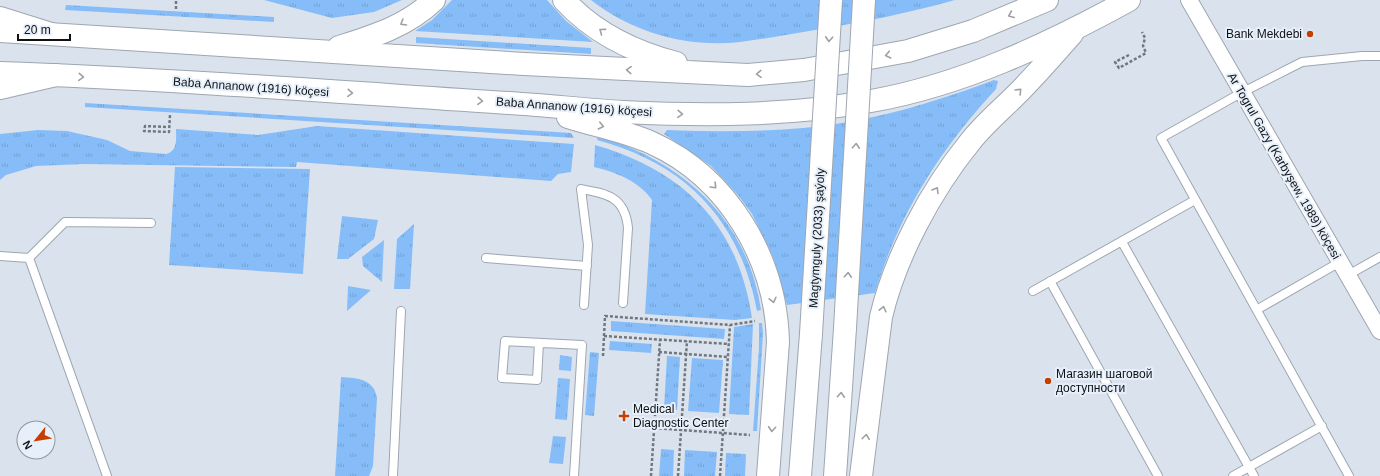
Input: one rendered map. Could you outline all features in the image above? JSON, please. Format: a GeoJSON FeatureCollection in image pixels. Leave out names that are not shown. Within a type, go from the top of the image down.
{"type":"FeatureCollection","features":[{"type":"Feature","properties":{"kind":"main road"},"geometry":{"type":"LineString","coordinates":[[328,51],[384,33],[419,13],[434,0]]}},
{"type":"Feature","properties":{"kind":"main road"},"geometry":{"type":"LineString","coordinates":[[564,0],[584,18],[627,47],[650,56],[716,74]]}},
{"type":"Feature","properties":{"kind":"main road","name":"Magtymguly (2033) şaýoly"},"geometry":{"type":"LineString","coordinates":[[800,476],[811,334],[831,0]]}},
{"type":"Feature","properties":{"kind":"main road"},"geometry":{"type":"LineString","coordinates":[[835,476],[864,0]]}},
{"type":"Feature","properties":{"kind":"main road"},"geometry":{"type":"LineString","coordinates":[[0,31],[524,64],[716,74],[779,73],[908,51],[973,31],[1047,0]]}},
{"type":"Feature","properties":{"kind":"main road","name":"Baba Annanow (1916) köçesi"},"geometry":{"type":"LineString","coordinates":[[0,73],[56,75],[523,104],[623,112],[708,115],[780,112],[820,109],[874,101],[947,81],[988,67],[1078,28],[1129,0]]}},
{"type":"Feature","properties":{"kind":"main road"},"geometry":{"type":"LineString","coordinates":[[0,18],[51,34]]}},
{"type":"Feature","properties":{"kind":"main road"},"geometry":{"type":"LineString","coordinates":[[861,476],[884,303],[904,250],[918,219],[943,178],[970,141],[1078,28]]}},
{"type":"Feature","properties":{"kind":"main road"},"geometry":{"type":"LineString","coordinates":[[0,88],[56,75]]}},
{"type":"Feature","properties":{"kind":"main road"},"geometry":{"type":"LineString","coordinates":[[523,104],[616,130],[652,143],[678,157],[698,172],[722,195],[737,214],[749,235],[766,274],[778,322],[778,342],[768,476]]}},
{"type":"Feature","properties":{"kind":"street","name":"Ar Togrul Gazy (Karbyşew, 1989) köçesi"},"geometry":{"type":"LineString","coordinates":[[1189,0],[1241,93],[1380,331]]}},
{"type":"Feature","properties":{"kind":"lane"},"geometry":{"type":"LineString","coordinates":[[1349,476],[1258,309],[1161,138],[1241,93],[1302,62],[1362,56],[1380,56]]}},
{"type":"Feature","properties":{"kind":"lane"},"geometry":{"type":"LineString","coordinates":[[584,305],[588,245],[581,189],[606,194],[614,198],[622,208],[627,218],[628,228],[623,303]]}},
{"type":"Feature","properties":{"kind":"lane"},"geometry":{"type":"LineString","coordinates":[[1032,291],[1195,200]]}},
{"type":"Feature","properties":{"kind":"lane"},"geometry":{"type":"LineString","coordinates":[[0,256],[29,258],[65,222],[151,223]]}},
{"type":"Feature","properties":{"kind":"lane"},"geometry":{"type":"LineString","coordinates":[[1122,242],[1254,476]]}},
{"type":"Feature","properties":{"kind":"lane"},"geometry":{"type":"LineString","coordinates":[[1258,309],[1344,268],[1380,257]]}},
{"type":"Feature","properties":{"kind":"lane"},"geometry":{"type":"LineString","coordinates":[[29,258],[107,476]]}},
{"type":"Feature","properties":{"kind":"lane"},"geometry":{"type":"LineString","coordinates":[[486,258],[587,266]]}},
{"type":"Feature","properties":{"kind":"lane"},"geometry":{"type":"LineString","coordinates":[[1050,281],[1158,476]]}},
{"type":"Feature","properties":{"kind":"lane"},"geometry":{"type":"LineString","coordinates":[[393,476],[401,311]]}},
{"type":"Feature","properties":{"kind":"lane"},"geometry":{"type":"LineString","coordinates":[[539,343],[537,380],[502,378],[505,341],[539,343],[582,346],[574,476]]}},
{"type":"Feature","properties":{"kind":"lane"},"geometry":{"type":"LineString","coordinates":[[1233,476],[1322,426]]}},
{"type":"Feature","properties":{"kind":"path"},"geometry":{"type":"LineString","coordinates":[[176,0],[176,9]]}},
{"type":"Feature","properties":{"kind":"path"},"geometry":{"type":"LineString","coordinates":[[1129,55],[1115,62],[1118,68],[1146,53],[1143,46],[1145,38],[1142,32]]}},
{"type":"Feature","properties":{"kind":"path"},"geometry":{"type":"LineString","coordinates":[[166,127],[145,126],[144,131],[169,132],[170,115]]}},
{"type":"Feature","properties":{"kind":"path"},"geometry":{"type":"LineString","coordinates":[[603,356],[605,316],[730,325],[756,321]]}},
{"type":"Feature","properties":{"kind":"path"},"geometry":{"type":"LineString","coordinates":[[720,476],[730,325]]}},
{"type":"Feature","properties":{"kind":"path"},"geometry":{"type":"LineString","coordinates":[[604,336],[729,344]]}},
{"type":"Feature","properties":{"kind":"path"},"geometry":{"type":"LineString","coordinates":[[651,476],[660,340]]}},
{"type":"Feature","properties":{"kind":"path"},"geometry":{"type":"LineString","coordinates":[[678,476],[687,341]]}},
{"type":"Feature","properties":{"kind":"path"},"geometry":{"type":"LineString","coordinates":[[659,352],[728,357]]}},
{"type":"Feature","properties":{"kind":"path"},"geometry":{"type":"LineString","coordinates":[[654,428],[750,435]]}},
{"type":"Feature","properties":{"kind":"green space"},"geometry":{"type":"Polygon","coordinates":[[[264,0],[402,0],[374,12],[332,18],[264,0]]]}},
{"type":"Feature","properties":{"kind":"green space"},"geometry":{"type":"Polygon","coordinates":[[[452,0],[547,0],[566,21],[593,42],[415,31],[432,20],[452,0]]]}},
{"type":"Feature","properties":{"kind":"green space"},"geometry":{"type":"Polygon","coordinates":[[[591,0],[955,0],[851,24],[740,42],[701,43],[662,36],[643,29],[607,12],[591,0]]]}},
{"type":"Feature","properties":{"kind":"green space"},"geometry":{"type":"Polygon","coordinates":[[[66,5],[274,17],[274,22],[65,10],[66,5]]]}},
{"type":"Feature","properties":{"kind":"green space"},"geometry":{"type":"Polygon","coordinates":[[[416,37],[591,48],[591,54],[416,43],[416,37]]]}},
{"type":"Feature","properties":{"kind":"green space"},"geometry":{"type":"Polygon","coordinates":[[[994,80],[998,81],[996,89],[939,159],[909,209],[896,236],[875,293],[787,305],[773,257],[752,214],[738,195],[711,166],[664,134],[667,130],[769,130],[828,125],[876,116],[924,104],[994,80]]]}},
{"type":"Feature","properties":{"kind":"green space"},"geometry":{"type":"Polygon","coordinates":[[[85,103],[571,133],[574,138],[85,107],[85,103]]]}},
{"type":"Feature","properties":{"kind":"green space"},"geometry":{"type":"Polygon","coordinates":[[[317,126],[574,144],[571,172],[558,174],[551,181],[297,162],[296,167],[84,164],[36,166],[6,175],[0,180],[0,134],[38,130],[67,131],[107,140],[130,151],[166,154],[173,150],[176,144],[176,129],[258,135],[317,126]]]}},
{"type":"Feature","properties":{"kind":"green space"},"geometry":{"type":"Polygon","coordinates":[[[598,136],[629,147],[657,161],[683,178],[706,198],[726,221],[742,248],[753,277],[761,310],[757,311],[749,279],[737,249],[722,223],[704,200],[682,181],[657,164],[629,151],[597,140],[598,136]]]}},
{"type":"Feature","properties":{"kind":"green space"},"geometry":{"type":"Polygon","coordinates":[[[595,145],[627,156],[656,170],[681,187],[702,206],[720,229],[734,255],[745,285],[752,318],[735,320],[645,314],[652,200],[647,193],[626,178],[594,167],[595,145]]]}},
{"type":"Feature","properties":{"kind":"green space"},"geometry":{"type":"Polygon","coordinates":[[[175,167],[310,169],[303,274],[169,265],[175,167]]]}},
{"type":"Feature","properties":{"kind":"green space"},"geometry":{"type":"Polygon","coordinates":[[[342,216],[378,220],[374,239],[348,259],[337,259],[342,216]]]}},
{"type":"Feature","properties":{"kind":"green space"},"geometry":{"type":"Polygon","coordinates":[[[414,224],[410,289],[394,289],[397,239],[414,224]]]}},
{"type":"Feature","properties":{"kind":"green space"},"geometry":{"type":"Polygon","coordinates":[[[384,240],[382,282],[363,266],[362,257],[384,240]]]}},
{"type":"Feature","properties":{"kind":"green space"},"geometry":{"type":"Polygon","coordinates":[[[348,286],[371,290],[347,311],[348,286]]]}},
{"type":"Feature","properties":{"kind":"green space"},"geometry":{"type":"Polygon","coordinates":[[[611,321],[725,329],[724,339],[611,331],[611,321]]]}},
{"type":"Feature","properties":{"kind":"green space"},"geometry":{"type":"Polygon","coordinates":[[[759,323],[762,323],[763,333],[757,431],[753,431],[759,348],[759,323]]]}},
{"type":"Feature","properties":{"kind":"green space"},"geometry":{"type":"Polygon","coordinates":[[[753,324],[749,415],[729,414],[734,327],[753,324]]]}},
{"type":"Feature","properties":{"kind":"green space"},"geometry":{"type":"Polygon","coordinates":[[[610,341],[652,344],[651,353],[609,350],[610,341]]]}},
{"type":"Feature","properties":{"kind":"green space"},"geometry":{"type":"Polygon","coordinates":[[[590,352],[599,353],[594,416],[585,415],[590,352]]]}},
{"type":"Feature","properties":{"kind":"green space"},"geometry":{"type":"Polygon","coordinates":[[[560,355],[572,357],[571,371],[559,370],[560,355]]]}},
{"type":"Feature","properties":{"kind":"green space"},"geometry":{"type":"Polygon","coordinates":[[[667,356],[680,357],[677,410],[664,409],[667,356]]]}},
{"type":"Feature","properties":{"kind":"green space"},"geometry":{"type":"Polygon","coordinates":[[[692,358],[723,360],[719,413],[688,411],[692,358]]]}},
{"type":"Feature","properties":{"kind":"green space"},"geometry":{"type":"Polygon","coordinates":[[[341,377],[359,379],[369,383],[377,398],[373,466],[369,476],[335,476],[341,377]]]}},
{"type":"Feature","properties":{"kind":"green space"},"geometry":{"type":"Polygon","coordinates":[[[558,378],[570,379],[567,420],[555,419],[558,378]]]}},
{"type":"Feature","properties":{"kind":"green space"},"geometry":{"type":"Polygon","coordinates":[[[553,436],[566,437],[563,464],[549,463],[553,436]]]}},
{"type":"Feature","properties":{"kind":"green space"},"geometry":{"type":"Polygon","coordinates":[[[661,449],[674,450],[673,476],[659,476],[661,449]]]}},
{"type":"Feature","properties":{"kind":"green space"},"geometry":{"type":"Polygon","coordinates":[[[685,450],[717,452],[715,476],[684,476],[685,450]]]}},
{"type":"Feature","properties":{"kind":"green space"},"geometry":{"type":"Polygon","coordinates":[[[726,453],[746,454],[745,476],[725,476],[726,453]]]}},
{"type":"Feature","properties":{"kind":"place","name":"Bank Mekdebi"},"geometry":{"type":"Point","coordinates":[1310,34]}},
{"type":"Feature","properties":{"kind":"place","name":"Магазин шаговой доступности"},"geometry":{"type":"Point","coordinates":[1048,381]}},
{"type":"Feature","properties":{"kind":"place","name":"Medical Diagnostic Center"},"geometry":{"type":"Point","coordinates":[624,416]}}]}
